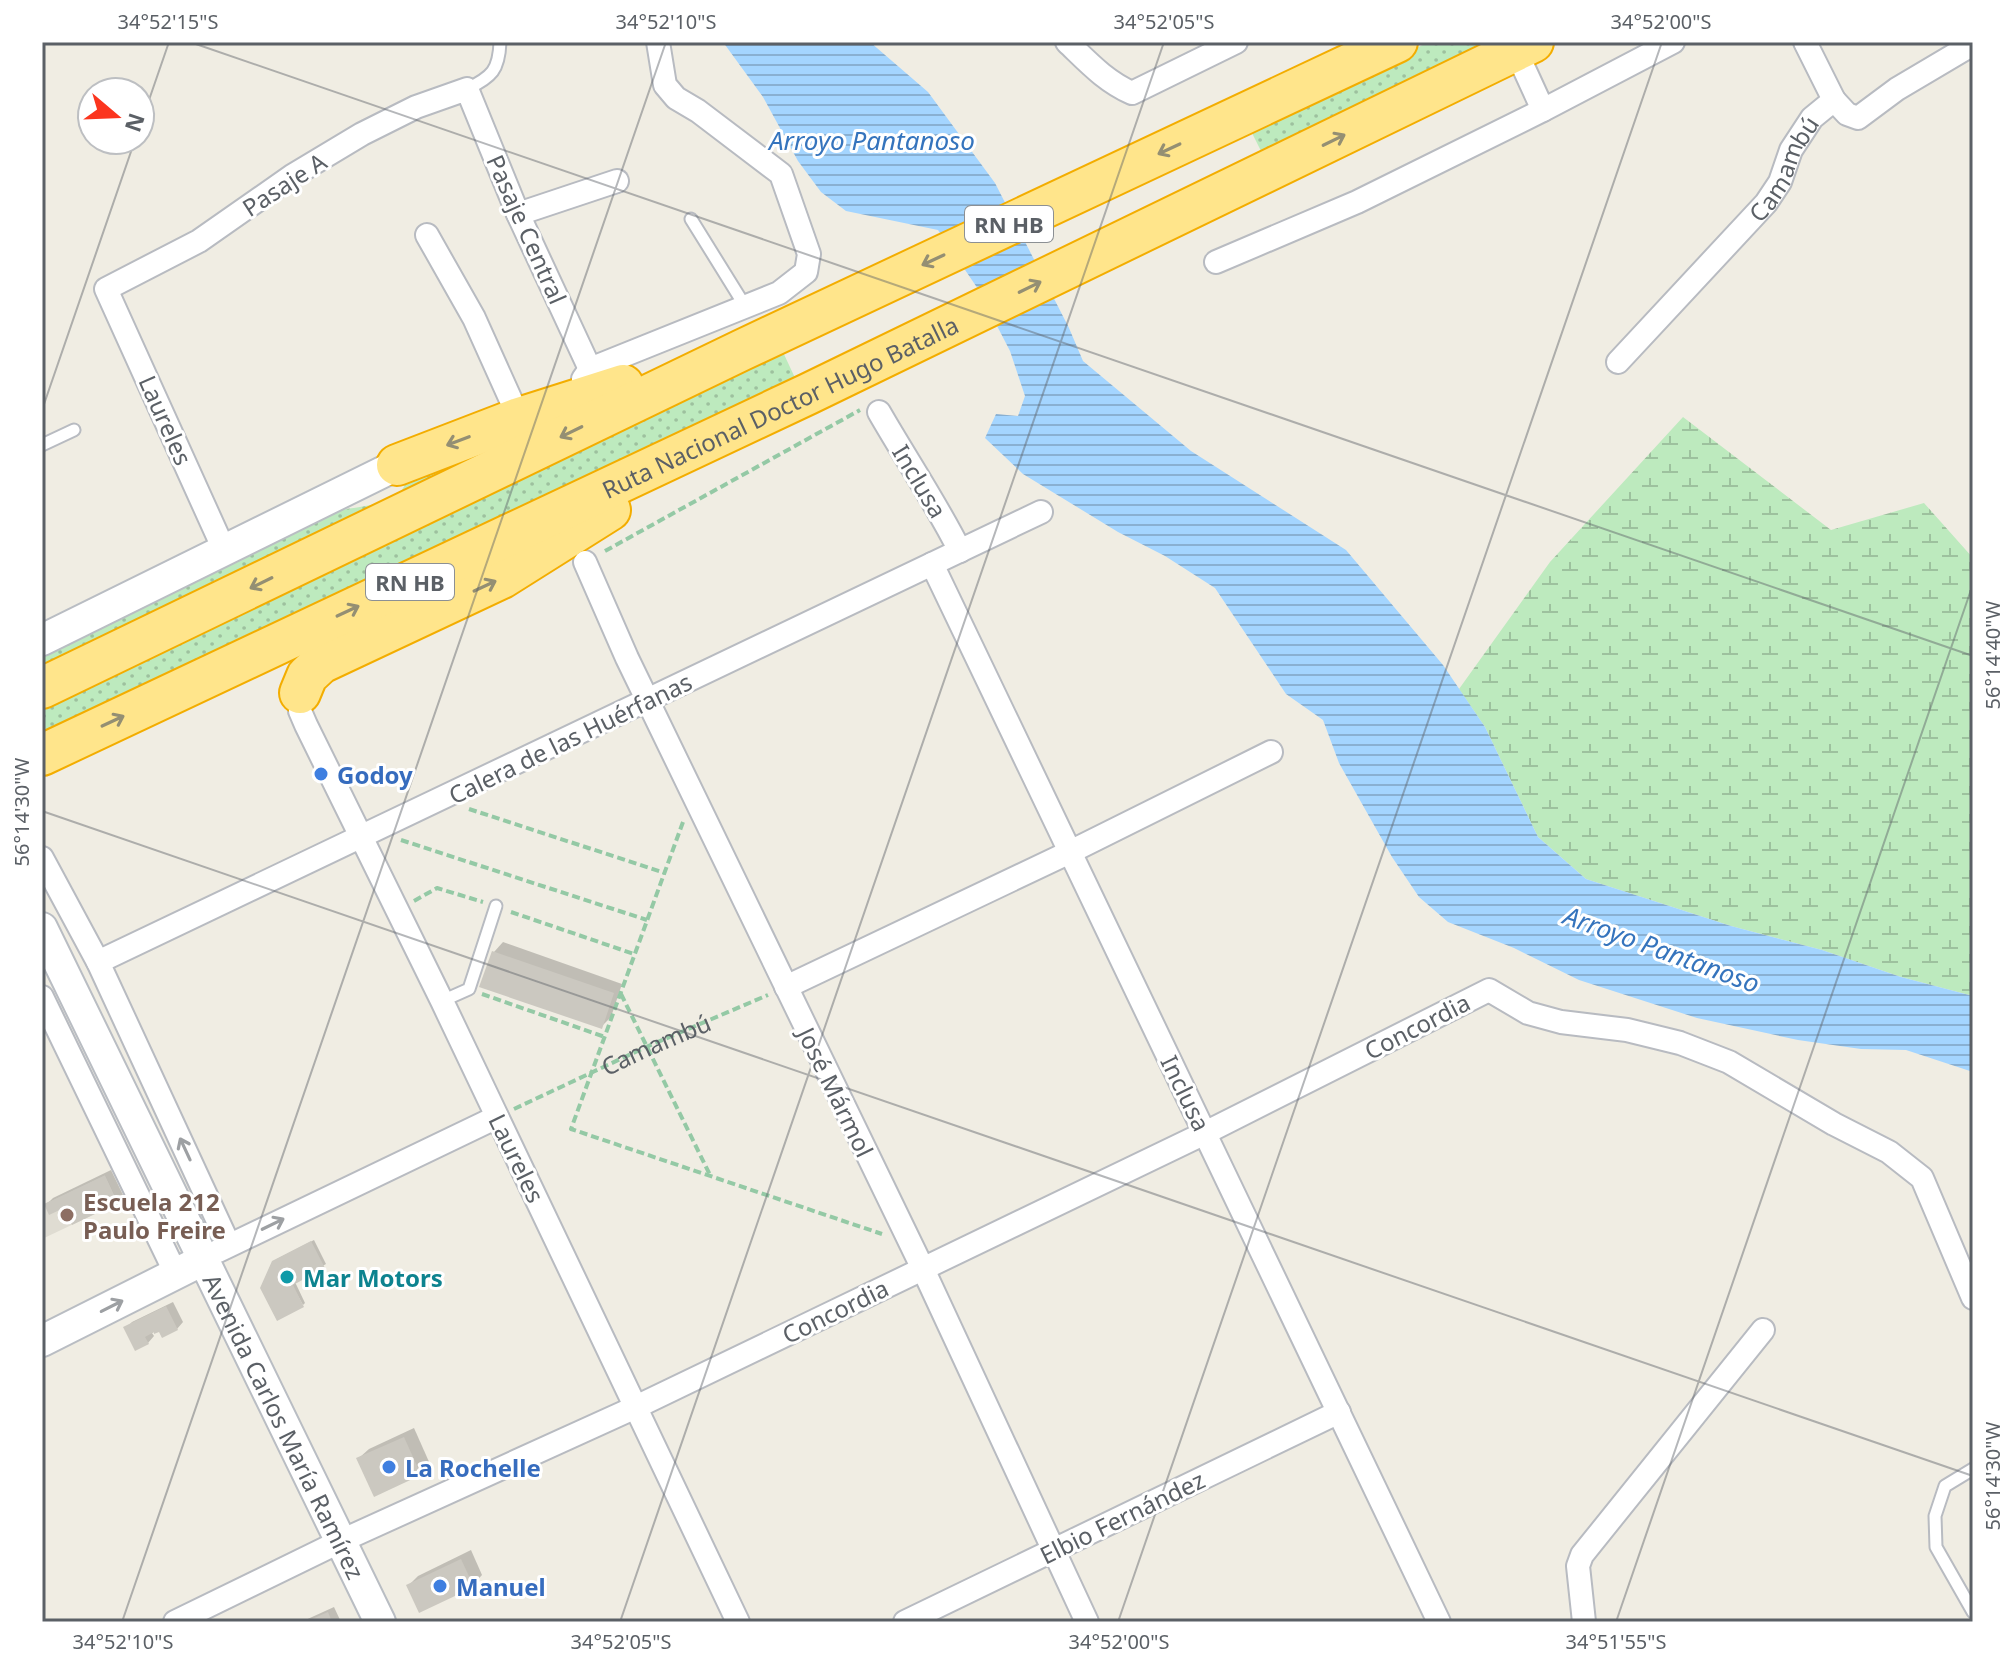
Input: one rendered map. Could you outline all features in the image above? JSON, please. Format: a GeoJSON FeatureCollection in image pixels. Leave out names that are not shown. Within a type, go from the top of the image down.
{"type":"FeatureCollection","features":[{"type":"Feature","properties":{"kind":"highway","name":"RN HB"},"geometry":{"type":"LineString","coordinates":[[42,688],[742,350],[1397,42]]}},
{"type":"Feature","properties":{"kind":"highway","name":"Ruta Nacional Doctor Hugo Batalla"},"geometry":{"type":"LineString","coordinates":[[42,755],[792,401],[1524,46]]}},
{"type":"Feature","properties":{"kind":"highway"},"geometry":{"type":"LineString","coordinates":[[397,465],[519,418],[716,355],[742,350]]}},
{"type":"Feature","properties":{"kind":"highway"},"geometry":{"type":"LineString","coordinates":[[300,693],[307,676],[321,663],[502,578],[792,401]]}},
{"type":"Feature","properties":{"kind":"main road"},"geometry":{"type":"LineString","coordinates":[[42,640],[397,465]]}},
{"type":"Feature","properties":{"kind":"main road","name":"Avenida Carlos María Ramírez"},"geometry":{"type":"LineString","coordinates":[[42,928],[380,1622]]}},
{"type":"Feature","properties":{"kind":"main road"},"geometry":{"type":"LineString","coordinates":[[42,1341],[203,1260]]}},
{"type":"Feature","properties":{"kind":"street"},"geometry":{"type":"LineString","coordinates":[[566,403],[590,369],[779,293],[806,272],[809,254],[781,174],[676,98],[665,85],[658,42]]}},
{"type":"Feature","properties":{"kind":"street"},"geometry":{"type":"LineString","coordinates":[[1067,42],[1098,73],[1132,93],[1236,42]]}},
{"type":"Feature","properties":{"kind":"street"},"geometry":{"type":"LineString","coordinates":[[1216,262],[1357,202],[1673,42]]}},
{"type":"Feature","properties":{"kind":"street"},"geometry":{"type":"LineString","coordinates":[[1805,42],[1834,100]]}},
{"type":"Feature","properties":{"kind":"street","name":"Camambú"},"geometry":{"type":"LineString","coordinates":[[1618,362],[1766,203],[1780,182],[1791,150],[1812,118],[1834,100],[1847,114],[1858,118],[1897,89],[1973,44]]}},
{"type":"Feature","properties":{"kind":"street","name":"Ruta Nacional Doctor Hugo Batalla"},"geometry":{"type":"LineString","coordinates":[[1524,46],[1543,110]]}},
{"type":"Feature","properties":{"kind":"street","name":"Pasaje Central"},"geometry":{"type":"LineString","coordinates":[[467,89],[518,214],[590,369]]}},
{"type":"Feature","properties":{"kind":"street","name":"Pasaje A"},"geometry":{"type":"LineString","coordinates":[[106,289],[199,241],[292,176],[362,134],[416,107],[467,89]]}},
{"type":"Feature","properties":{"kind":"street"},"geometry":{"type":"LineString","coordinates":[[518,214],[617,181]]}},
{"type":"Feature","properties":{"kind":"street"},"geometry":{"type":"LineString","coordinates":[[427,235],[474,318],[519,418]]}},
{"type":"Feature","properties":{"kind":"street","name":"Laureles"},"geometry":{"type":"LineString","coordinates":[[106,289],[225,552]]}},
{"type":"Feature","properties":{"kind":"street","name":"Inclusa"},"geometry":{"type":"LineString","coordinates":[[879,412],[937,505],[960,551]]}},
{"type":"Feature","properties":{"kind":"street","name":"Calera de las Huérfanas"},"geometry":{"type":"LineString","coordinates":[[98,962],[1041,512]]}},
{"type":"Feature","properties":{"kind":"street","name":"José Mármol"},"geometry":{"type":"LineString","coordinates":[[585,562],[648,701],[923,1269],[1087,1622]]}},
{"type":"Feature","properties":{"kind":"street","name":"Inclusa"},"geometry":{"type":"LineString","coordinates":[[932,564],[1439,1622]]}},
{"type":"Feature","properties":{"kind":"street","name":"Laureles"},"geometry":{"type":"LineString","coordinates":[[300,693],[300,711],[306,725],[369,834],[398,910],[738,1622]]}},
{"type":"Feature","properties":{"kind":"street"},"geometry":{"type":"LineString","coordinates":[[786,987],[1271,752]]}},
{"type":"Feature","properties":{"kind":"street","name":"Avenida Carlos María Ramírez"},"geometry":{"type":"LineString","coordinates":[[42,858],[98,962],[229,1245]]}},
{"type":"Feature","properties":{"kind":"street","name":"Concordia"},"geometry":{"type":"LineString","coordinates":[[175,1622],[341,1541],[636,1407],[923,1269],[1205,1133],[1489,990],[1528,1013],[1561,1022],[1627,1030],[1680,1043],[1729,1062],[1834,1124],[1889,1152],[1922,1178],[1973,1298]]}},
{"type":"Feature","properties":{"kind":"street","name":"Avenida Carlos María Ramírez"},"geometry":{"type":"LineString","coordinates":[[42,997],[176,1274]]}},
{"type":"Feature","properties":{"kind":"street"},"geometry":{"type":"LineString","coordinates":[[203,1260],[497,1117]]}},
{"type":"Feature","properties":{"kind":"street"},"geometry":{"type":"LineString","coordinates":[[1584,1622],[1578,1566],[1582,1555],[1763,1330]]}},
{"type":"Feature","properties":{"kind":"street","name":"Elbio Fernández"},"geometry":{"type":"LineString","coordinates":[[905,1622],[1339,1412]]}},
{"type":"Feature","properties":{"kind":"lane"},"geometry":{"type":"LineString","coordinates":[[467,89],[486,80],[499,62],[500,42]]}},
{"type":"Feature","properties":{"kind":"lane"},"geometry":{"type":"LineString","coordinates":[[691,219],[745,306]]}},
{"type":"Feature","properties":{"kind":"lane"},"geometry":{"type":"LineString","coordinates":[[42,445],[74,430]]}},
{"type":"Feature","properties":{"kind":"lane"},"geometry":{"type":"LineString","coordinates":[[442,1001],[469,989],[496,906]]}},
{"type":"Feature","properties":{"kind":"lane"},"geometry":{"type":"LineString","coordinates":[[1973,1469],[1945,1486],[1935,1516],[1936,1547],[1973,1612]]}},
{"type":"Feature","properties":{"kind":"path"},"geometry":{"type":"LineString","coordinates":[[585,562],[860,410],[879,412]]}},
{"type":"Feature","properties":{"kind":"path"},"geometry":{"type":"LineString","coordinates":[[693,794],[571,1129],[909,1243]]}},
{"type":"Feature","properties":{"kind":"path"},"geometry":{"type":"LineString","coordinates":[[441,800],[665,873]]}},
{"type":"Feature","properties":{"kind":"path"},"geometry":{"type":"LineString","coordinates":[[369,834],[647,920]]}},
{"type":"Feature","properties":{"kind":"path"},"geometry":{"type":"LineString","coordinates":[[398,910],[437,888],[634,954]]}},
{"type":"Feature","properties":{"kind":"path","name":"Camambú"},"geometry":{"type":"LineString","coordinates":[[497,1117],[646,1047],[786,987]]}},
{"type":"Feature","properties":{"kind":"path"},"geometry":{"type":"LineString","coordinates":[[469,989],[605,1037]]}},
{"type":"Feature","properties":{"kind":"path"},"geometry":{"type":"LineString","coordinates":[[621,994],[711,1177]]}},
{"type":"Feature","properties":{"kind":"shaded area","name":"Escuela 212 Paulo Freire"},"geometry":{"type":"Polygon","coordinates":[[[105,1175],[118,1203],[42,1239],[42,1205],[105,1175]]]}},
{"type":"Feature","properties":{"kind":"green space"},"geometry":{"type":"Polygon","coordinates":[[[1429,42],[1502,42],[1263,155],[1249,127],[1429,42]]]}},
{"type":"Feature","properties":{"kind":"green space"},"geometry":{"type":"Polygon","coordinates":[[[782,350],[796,380],[42,740],[42,703],[782,350]]]}},
{"type":"Feature","properties":{"kind":"green space"},"geometry":{"type":"Polygon","coordinates":[[[575,411],[42,672],[42,653],[341,510],[388,500],[402,490],[406,482],[575,411]]]}},
{"type":"Feature","properties":{"kind":"green space"},"geometry":{"type":"Polygon","coordinates":[[[1683,417],[1831,530],[1924,503],[1973,558],[1973,996],[1731,926],[1586,879],[1538,837],[1485,727],[1459,689],[1550,562],[1683,417]]]}},
{"type":"Feature","properties":{"kind":"water","name":"Arroyo Pantanoso"},"geometry":{"type":"Polygon","coordinates":[[[723,42],[870,42],[928,92],[995,183],[1083,361],[1191,451],[1346,550],[1443,665],[1485,727],[1538,837],[1586,879],[1731,926],[1973,996],[1973,1072],[1906,1050],[1861,1049],[1798,1040],[1697,1018],[1579,980],[1514,948],[1448,922],[1419,897],[1392,857],[1339,763],[1323,720],[1286,694],[1215,588],[1023,474],[985,438],[996,414],[1018,416],[1025,396],[1010,351],[978,289],[938,230],[846,211],[821,192],[798,161],[763,97],[723,42]]]}},
{"type":"Feature","properties":{"kind":"building"},"geometry":{"type":"Polygon","coordinates":[[[492,951],[614,993],[602,1029],[479,987],[492,951]]]}},
{"type":"Feature","properties":{"kind":"building","name":"Escuela 212 Paulo Freire"},"geometry":{"type":"Polygon","coordinates":[[[105,1175],[118,1203],[72,1225],[64,1208],[49,1215],[44,1204],[105,1175]]]}},
{"type":"Feature","properties":{"kind":"building","name":"Mar Motors"},"geometry":{"type":"Polygon","coordinates":[[[311,1241],[325,1268],[293,1285],[304,1307],[277,1321],[260,1288],[272,1261],[311,1241]]]}},
{"type":"Feature","properties":{"kind":"building"},"geometry":{"type":"Polygon","coordinates":[[[166,1306],[178,1330],[162,1338],[159,1332],[154,1332],[145,1337],[149,1344],[135,1351],[123,1327],[166,1306]]]}},
{"type":"Feature","properties":{"kind":"building","name":"La Rochelle"},"geometry":{"type":"Polygon","coordinates":[[[404,1437],[421,1475],[374,1497],[356,1458],[404,1437]]]}},
{"type":"Feature","properties":{"kind":"building","name":"Manuel"},"geometry":{"type":"Polygon","coordinates":[[[461,1559],[474,1587],[419,1613],[406,1585],[461,1559]]]}},
{"type":"Feature","properties":{"kind":"building"},"geometry":{"type":"Polygon","coordinates":[[[328,1612],[332,1622],[305,1622],[328,1612]]]}},
{"type":"Feature","properties":{"kind":"place","name":"Godoy"},"geometry":{"type":"Point","coordinates":[321,774]}},
{"type":"Feature","properties":{"kind":"place","name":"Escuela 212 Paulo Freire"},"geometry":{"type":"Point","coordinates":[67,1215]}},
{"type":"Feature","properties":{"kind":"place","name":"Mar Motors"},"geometry":{"type":"Point","coordinates":[287,1277]}},
{"type":"Feature","properties":{"kind":"place","name":"La Rochelle"},"geometry":{"type":"Point","coordinates":[389,1467]}},
{"type":"Feature","properties":{"kind":"place","name":"Manuel"},"geometry":{"type":"Point","coordinates":[440,1586]}}]}
